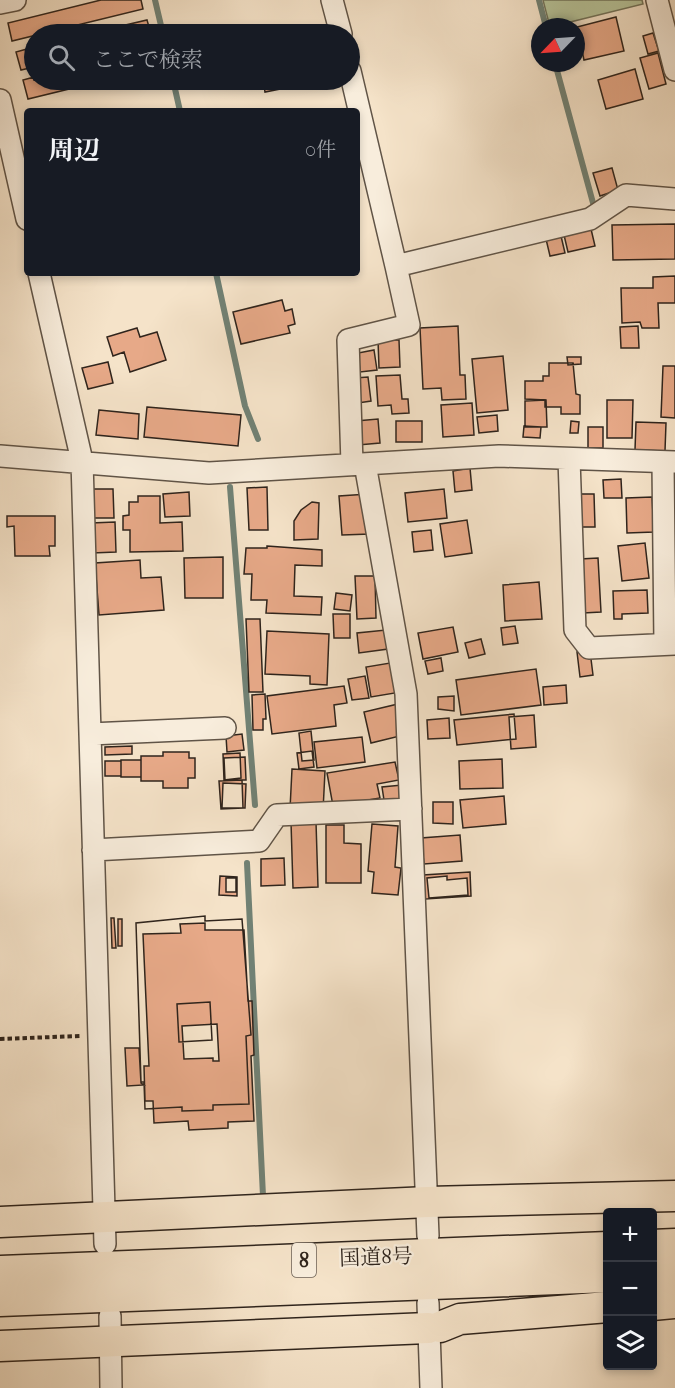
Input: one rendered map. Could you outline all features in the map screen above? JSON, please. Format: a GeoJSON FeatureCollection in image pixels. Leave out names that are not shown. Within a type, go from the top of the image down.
{"type":"FeatureCollection","features":[{"type":"Feature","properties":{"kind":"highway"},"geometry":{"type":"LineString","coordinates":[[428,1218],[675,1196]]}},
{"type":"Feature","properties":{"kind":"highway"},"geometry":{"type":"LineString","coordinates":[[0,1222],[105,1231],[428,1218],[603,1214]]}},
{"type":"Feature","properties":{"kind":"highway"},"geometry":{"type":"LineString","coordinates":[[657,1214],[675,1214]]}},
{"type":"Feature","properties":{"kind":"highway"},"geometry":{"type":"LineString","coordinates":[[657,1245],[675,1244]]}},
{"type":"Feature","properties":{"kind":"highway","name":"国道8号"},"geometry":{"type":"LineString","coordinates":[[0,1271],[603,1247]]}},
{"type":"Feature","properties":{"kind":"highway"},"geometry":{"type":"LineString","coordinates":[[657,1275],[675,1274]]}},
{"type":"Feature","properties":{"kind":"highway","name":"国道8号"},"geometry":{"type":"LineString","coordinates":[[0,1301],[603,1277]]}},
{"type":"Feature","properties":{"kind":"highway"},"geometry":{"type":"LineString","coordinates":[[657,1305],[675,1303]]}},
{"type":"Feature","properties":{"kind":"highway"},"geometry":{"type":"LineString","coordinates":[[0,1346],[110,1328],[460,1319],[603,1307]]}},
{"type":"Feature","properties":{"kind":"highway"},"geometry":{"type":"LineString","coordinates":[[432,1320],[465,1333],[603,1327]]}},
{"type":"Feature","properties":{"kind":"highway"},"geometry":{"type":"LineString","coordinates":[[657,1324],[675,1323]]}},
{"type":"Feature","properties":{"kind":"street"},"geometry":{"type":"LineString","coordinates":[[0,3],[15,0]]}},
{"type":"Feature","properties":{"kind":"street"},"geometry":{"type":"LineString","coordinates":[[333,0],[339,24]]}},
{"type":"Feature","properties":{"kind":"street"},"geometry":{"type":"LineString","coordinates":[[657,0],[672,48],[675,70]]}},
{"type":"Feature","properties":{"kind":"street"},"geometry":{"type":"LineString","coordinates":[[354,90],[359,108]]}},
{"type":"Feature","properties":{"kind":"street"},"geometry":{"type":"LineString","coordinates":[[0,100],[24,206]]}},
{"type":"Feature","properties":{"kind":"street"},"geometry":{"type":"LineString","coordinates":[[360,113],[409,325],[348,340],[359,464],[406,694],[428,1218]]}},
{"type":"Feature","properties":{"kind":"street"},"geometry":{"type":"LineString","coordinates":[[396,266],[590,219],[626,195],[675,199]]}},
{"type":"Feature","properties":{"kind":"street"},"geometry":{"type":"LineString","coordinates":[[40,276],[82,461],[105,1231]]}},
{"type":"Feature","properties":{"kind":"street"},"geometry":{"type":"LineString","coordinates":[[0,456],[209,473],[499,456],[669,463],[670,644],[589,648],[575,630],[569,459]]}},
{"type":"Feature","properties":{"kind":"street"},"geometry":{"type":"LineString","coordinates":[[90,734],[225,728]]}},
{"type":"Feature","properties":{"kind":"street"},"geometry":{"type":"LineString","coordinates":[[93,850],[259,841],[277,815],[411,809]]}},
{"type":"Feature","properties":{"kind":"street"},"geometry":{"type":"LineString","coordinates":[[431,1388],[432,1320]]}},
{"type":"Feature","properties":{"kind":"street"},"geometry":{"type":"LineString","coordinates":[[110,1328],[111,1388]]}},
{"type":"Feature","properties":{"kind":"path"},"geometry":{"type":"LineString","coordinates":[[0,1039],[99,1035]]}},
{"type":"Feature","properties":{"kind":"green space"},"geometry":{"type":"Polygon","coordinates":[[[543,0],[642,0],[643,4],[585,18],[548,18],[543,0]]]}},
{"type":"Feature","properties":{"kind":"building"},"geometry":{"type":"Polygon","coordinates":[[[101,0],[141,0],[143,9],[82,24],[24,24],[24,38],[12,41],[8,23],[101,0]]]}},
{"type":"Feature","properties":{"kind":"building"},"geometry":{"type":"Polygon","coordinates":[[[616,17],[624,51],[585,60],[585,25],[616,17]]]}},
{"type":"Feature","properties":{"kind":"building"},"geometry":{"type":"Polygon","coordinates":[[[147,20],[148,24],[130,24],[147,20]]]}},
{"type":"Feature","properties":{"kind":"building"},"geometry":{"type":"Polygon","coordinates":[[[653,33],[659,51],[648,54],[643,36],[653,33]]]}},
{"type":"Feature","properties":{"kind":"building"},"geometry":{"type":"Polygon","coordinates":[[[24,50],[24,69],[21,70],[16,52],[24,50]]]}},
{"type":"Feature","properties":{"kind":"building"},"geometry":{"type":"Polygon","coordinates":[[[658,53],[666,84],[649,89],[640,58],[658,53]]]}},
{"type":"Feature","properties":{"kind":"building"},"geometry":{"type":"Polygon","coordinates":[[[635,69],[643,99],[606,109],[598,80],[635,69]]]}},
{"type":"Feature","properties":{"kind":"building"},"geometry":{"type":"Polygon","coordinates":[[[26,90],[65,90],[28,99],[26,90]]]}},
{"type":"Feature","properties":{"kind":"building"},"geometry":{"type":"Polygon","coordinates":[[[612,168],[618,190],[600,196],[593,173],[612,168]]]}},
{"type":"Feature","properties":{"kind":"building"},"geometry":{"type":"Polygon","coordinates":[[[675,224],[675,259],[613,260],[612,225],[675,224]]]}},
{"type":"Feature","properties":{"kind":"building"},"geometry":{"type":"Polygon","coordinates":[[[591,229],[595,246],[568,252],[564,235],[591,229]]]}},
{"type":"Feature","properties":{"kind":"building"},"geometry":{"type":"Polygon","coordinates":[[[561,236],[565,253],[550,256],[546,239],[561,236]]]}},
{"type":"Feature","properties":{"kind":"building"},"geometry":{"type":"Polygon","coordinates":[[[675,276],[675,303],[658,303],[659,328],[642,328],[640,322],[622,323],[621,288],[653,288],[653,277],[675,276]]]}},
{"type":"Feature","properties":{"kind":"building"},"geometry":{"type":"Polygon","coordinates":[[[282,300],[285,311],[292,309],[295,324],[288,326],[290,333],[241,344],[233,312],[282,300]]]}},
{"type":"Feature","properties":{"kind":"building"},"geometry":{"type":"Polygon","coordinates":[[[458,326],[460,375],[465,375],[466,399],[442,400],[441,388],[423,389],[420,328],[458,326]]]}},
{"type":"Feature","properties":{"kind":"building"},"geometry":{"type":"Polygon","coordinates":[[[638,326],[639,348],[621,348],[620,327],[638,326]]]}},
{"type":"Feature","properties":{"kind":"building"},"geometry":{"type":"Polygon","coordinates":[[[137,328],[140,337],[157,332],[166,360],[130,372],[124,352],[113,356],[107,337],[137,328]]]}},
{"type":"Feature","properties":{"kind":"building"},"geometry":{"type":"Polygon","coordinates":[[[378,340],[399,340],[400,367],[379,368],[378,340]]]}},
{"type":"Feature","properties":{"kind":"building"},"geometry":{"type":"Polygon","coordinates":[[[374,350],[377,370],[360,372],[358,353],[374,350]]]}},
{"type":"Feature","properties":{"kind":"building"},"geometry":{"type":"Polygon","coordinates":[[[503,356],[508,410],[477,413],[472,359],[503,356]]]}},
{"type":"Feature","properties":{"kind":"building"},"geometry":{"type":"Polygon","coordinates":[[[567,357],[581,357],[581,364],[568,365],[567,357]]]}},
{"type":"Feature","properties":{"kind":"building"},"geometry":{"type":"Polygon","coordinates":[[[108,362],[113,383],[88,389],[82,368],[108,362]]]}},
{"type":"Feature","properties":{"kind":"building"},"geometry":{"type":"Polygon","coordinates":[[[549,363],[573,363],[576,394],[580,395],[580,414],[561,414],[561,407],[545,407],[545,400],[525,399],[525,381],[543,381],[543,376],[549,376],[549,363]]]}},
{"type":"Feature","properties":{"kind":"building"},"geometry":{"type":"Polygon","coordinates":[[[663,366],[675,366],[675,418],[661,417],[663,366]]]}},
{"type":"Feature","properties":{"kind":"building"},"geometry":{"type":"Polygon","coordinates":[[[400,375],[402,399],[408,399],[409,413],[392,414],[391,405],[378,406],[376,376],[400,375]]]}},
{"type":"Feature","properties":{"kind":"building"},"geometry":{"type":"Polygon","coordinates":[[[368,377],[371,401],[358,403],[355,378],[368,377]]]}},
{"type":"Feature","properties":{"kind":"building"},"geometry":{"type":"Polygon","coordinates":[[[546,400],[547,427],[525,427],[525,401],[546,400]]]}},
{"type":"Feature","properties":{"kind":"building"},"geometry":{"type":"Polygon","coordinates":[[[607,400],[633,400],[632,438],[607,438],[607,400]]]}},
{"type":"Feature","properties":{"kind":"building"},"geometry":{"type":"Polygon","coordinates":[[[472,403],[474,435],[443,437],[441,405],[472,403]]]}},
{"type":"Feature","properties":{"kind":"building"},"geometry":{"type":"Polygon","coordinates":[[[147,407],[241,415],[238,446],[144,437],[147,407]]]}},
{"type":"Feature","properties":{"kind":"building"},"geometry":{"type":"Polygon","coordinates":[[[99,410],[139,414],[138,439],[96,435],[99,410]]]}},
{"type":"Feature","properties":{"kind":"building"},"geometry":{"type":"Polygon","coordinates":[[[497,415],[498,431],[479,433],[477,417],[497,415]]]}},
{"type":"Feature","properties":{"kind":"building"},"geometry":{"type":"Polygon","coordinates":[[[378,419],[380,443],[358,445],[356,421],[378,419]]]}},
{"type":"Feature","properties":{"kind":"building"},"geometry":{"type":"Polygon","coordinates":[[[396,421],[422,421],[422,442],[396,442],[396,421]]]}},
{"type":"Feature","properties":{"kind":"building"},"geometry":{"type":"Polygon","coordinates":[[[571,421],[579,422],[578,433],[570,433],[571,421]]]}},
{"type":"Feature","properties":{"kind":"building"},"geometry":{"type":"Polygon","coordinates":[[[636,422],[666,423],[665,451],[635,450],[636,422]]]}},
{"type":"Feature","properties":{"kind":"building"},"geometry":{"type":"Polygon","coordinates":[[[524,426],[541,427],[540,438],[523,437],[524,426]]]}},
{"type":"Feature","properties":{"kind":"building"},"geometry":{"type":"Polygon","coordinates":[[[588,427],[603,427],[603,448],[588,448],[588,427]]]}},
{"type":"Feature","properties":{"kind":"building"},"geometry":{"type":"Polygon","coordinates":[[[470,468],[472,490],[455,492],[453,471],[470,468]]]}},
{"type":"Feature","properties":{"kind":"building"},"geometry":{"type":"Polygon","coordinates":[[[621,479],[622,498],[604,498],[603,480],[621,479]]]}},
{"type":"Feature","properties":{"kind":"building"},"geometry":{"type":"Polygon","coordinates":[[[267,487],[268,530],[249,530],[247,488],[267,487]]]}},
{"type":"Feature","properties":{"kind":"building"},"geometry":{"type":"Polygon","coordinates":[[[93,489],[113,489],[114,518],[94,518],[93,489]]]}},
{"type":"Feature","properties":{"kind":"building"},"geometry":{"type":"Polygon","coordinates":[[[444,489],[447,518],[408,522],[405,493],[444,489]]]}},
{"type":"Feature","properties":{"kind":"building"},"geometry":{"type":"Polygon","coordinates":[[[189,492],[190,516],[165,517],[163,494],[189,492]]]}},
{"type":"Feature","properties":{"kind":"building"},"geometry":{"type":"Polygon","coordinates":[[[368,494],[370,534],[342,535],[339,496],[368,494]]]}},
{"type":"Feature","properties":{"kind":"building"},"geometry":{"type":"Polygon","coordinates":[[[576,494],[594,494],[595,527],[577,527],[576,494]]]}},
{"type":"Feature","properties":{"kind":"building"},"geometry":{"type":"Polygon","coordinates":[[[138,496],[160,496],[160,523],[182,522],[183,551],[130,552],[130,530],[123,530],[123,516],[129,515],[129,502],[138,502],[138,496]]]}},
{"type":"Feature","properties":{"kind":"building"},"geometry":{"type":"Polygon","coordinates":[[[652,497],[654,532],[627,533],[626,498],[652,497]]]}},
{"type":"Feature","properties":{"kind":"building"},"geometry":{"type":"Polygon","coordinates":[[[312,502],[319,503],[318,539],[294,540],[294,521],[301,510],[312,502]]]}},
{"type":"Feature","properties":{"kind":"building"},"geometry":{"type":"Polygon","coordinates":[[[7,516],[55,516],[55,546],[49,546],[50,556],[15,556],[14,526],[7,527],[7,516]]]}},
{"type":"Feature","properties":{"kind":"building"},"geometry":{"type":"Polygon","coordinates":[[[467,520],[472,553],[445,557],[440,524],[467,520]]]}},
{"type":"Feature","properties":{"kind":"building"},"geometry":{"type":"Polygon","coordinates":[[[115,522],[116,552],[92,553],[91,523],[115,522]]]}},
{"type":"Feature","properties":{"kind":"building"},"geometry":{"type":"Polygon","coordinates":[[[431,530],[433,550],[414,552],[412,532],[431,530]]]}},
{"type":"Feature","properties":{"kind":"building"},"geometry":{"type":"Polygon","coordinates":[[[645,543],[649,578],[622,581],[618,546],[645,543]]]}},
{"type":"Feature","properties":{"kind":"building"},"geometry":{"type":"Polygon","coordinates":[[[267,546],[322,550],[322,566],[295,565],[294,596],[322,597],[321,615],[266,613],[267,600],[251,600],[252,574],[244,574],[246,548],[267,548],[267,546]]]}},
{"type":"Feature","properties":{"kind":"building"},"geometry":{"type":"Polygon","coordinates":[[[223,557],[223,598],[185,598],[184,558],[223,557]]]}},
{"type":"Feature","properties":{"kind":"building"},"geometry":{"type":"Polygon","coordinates":[[[598,558],[601,612],[583,613],[580,559],[598,558]]]}},
{"type":"Feature","properties":{"kind":"building"},"geometry":{"type":"Polygon","coordinates":[[[140,560],[141,578],[161,577],[164,610],[99,615],[95,563],[140,560]]]}},
{"type":"Feature","properties":{"kind":"building"},"geometry":{"type":"Polygon","coordinates":[[[355,576],[375,576],[376,618],[357,619],[355,576]]]}},
{"type":"Feature","properties":{"kind":"building"},"geometry":{"type":"Polygon","coordinates":[[[539,582],[542,619],[505,621],[503,585],[539,582]]]}},
{"type":"Feature","properties":{"kind":"building"},"geometry":{"type":"Polygon","coordinates":[[[647,590],[648,613],[622,614],[622,619],[614,619],[613,591],[647,590]]]}},
{"type":"Feature","properties":{"kind":"building"},"geometry":{"type":"Polygon","coordinates":[[[336,593],[352,595],[350,611],[334,609],[336,593]]]}},
{"type":"Feature","properties":{"kind":"building"},"geometry":{"type":"Polygon","coordinates":[[[333,614],[350,614],[350,638],[334,638],[333,614]]]}},
{"type":"Feature","properties":{"kind":"building"},"geometry":{"type":"Polygon","coordinates":[[[246,619],[260,619],[263,692],[249,692],[246,619]]]}},
{"type":"Feature","properties":{"kind":"building"},"geometry":{"type":"Polygon","coordinates":[[[515,626],[518,643],[503,645],[501,628],[515,626]]]}},
{"type":"Feature","properties":{"kind":"building"},"geometry":{"type":"Polygon","coordinates":[[[453,627],[458,652],[423,659],[418,633],[453,627]]]}},
{"type":"Feature","properties":{"kind":"building"},"geometry":{"type":"Polygon","coordinates":[[[386,630],[388,649],[359,653],[357,633],[386,630]]]}},
{"type":"Feature","properties":{"kind":"building"},"geometry":{"type":"Polygon","coordinates":[[[267,631],[329,634],[327,685],[310,684],[310,676],[265,674],[267,631]]]}},
{"type":"Feature","properties":{"kind":"building"},"geometry":{"type":"Polygon","coordinates":[[[481,639],[485,654],[469,658],[465,643],[481,639]]]}},
{"type":"Feature","properties":{"kind":"building"},"geometry":{"type":"Polygon","coordinates":[[[590,651],[593,675],[580,677],[577,652],[590,651]]]}},
{"type":"Feature","properties":{"kind":"building"},"geometry":{"type":"Polygon","coordinates":[[[441,658],[443,671],[428,674],[425,661],[441,658]]]}},
{"type":"Feature","properties":{"kind":"building"},"geometry":{"type":"Polygon","coordinates":[[[396,662],[401,692],[371,697],[366,667],[396,662]]]}},
{"type":"Feature","properties":{"kind":"building"},"geometry":{"type":"Polygon","coordinates":[[[536,669],[541,705],[461,715],[456,680],[536,669]]]}},
{"type":"Feature","properties":{"kind":"building"},"geometry":{"type":"Polygon","coordinates":[[[365,676],[369,698],[352,700],[348,679],[365,676]]]}},
{"type":"Feature","properties":{"kind":"building"},"geometry":{"type":"Polygon","coordinates":[[[566,685],[567,703],[544,705],[543,687],[566,685]]]}},
{"type":"Feature","properties":{"kind":"building"},"geometry":{"type":"Polygon","coordinates":[[[344,686],[347,703],[334,705],[336,726],[272,734],[267,696],[344,686]]]}},
{"type":"Feature","properties":{"kind":"building"},"geometry":{"type":"Polygon","coordinates":[[[265,694],[266,719],[263,719],[263,730],[253,730],[252,695],[265,694]]]}},
{"type":"Feature","properties":{"kind":"building"},"geometry":{"type":"Polygon","coordinates":[[[454,696],[454,711],[438,709],[438,697],[454,696]]]}},
{"type":"Feature","properties":{"kind":"building"},"geometry":{"type":"Polygon","coordinates":[[[398,704],[404,735],[371,743],[364,712],[398,704]]]}},
{"type":"Feature","properties":{"kind":"building"},"geometry":{"type":"Polygon","coordinates":[[[514,714],[516,739],[457,745],[454,720],[514,714]]]}},
{"type":"Feature","properties":{"kind":"building"},"geometry":{"type":"Polygon","coordinates":[[[534,715],[536,747],[511,749],[509,717],[534,715]]]}},
{"type":"Feature","properties":{"kind":"building"},"geometry":{"type":"Polygon","coordinates":[[[449,718],[450,738],[428,739],[427,720],[449,718]]]}},
{"type":"Feature","properties":{"kind":"building"},"geometry":{"type":"Polygon","coordinates":[[[311,731],[314,760],[302,761],[299,733],[311,731]]]}},
{"type":"Feature","properties":{"kind":"building"},"geometry":{"type":"Polygon","coordinates":[[[242,734],[244,750],[227,752],[226,736],[242,734]]]}},
{"type":"Feature","properties":{"kind":"building"},"geometry":{"type":"Polygon","coordinates":[[[362,737],[365,762],[317,768],[314,742],[362,737]]]}},
{"type":"Feature","properties":{"kind":"building"},"geometry":{"type":"Polygon","coordinates":[[[132,746],[132,754],[105,755],[105,747],[132,746]]]}},
{"type":"Feature","properties":{"kind":"building"},"geometry":{"type":"Polygon","coordinates":[[[312,751],[314,767],[299,769],[297,753],[312,751]]]}},
{"type":"Feature","properties":{"kind":"building"},"geometry":{"type":"Polygon","coordinates":[[[163,752],[189,752],[189,758],[195,758],[195,778],[188,778],[188,788],[163,788],[163,781],[141,781],[141,756],[163,756],[163,752]]]}},
{"type":"Feature","properties":{"kind":"building"},"geometry":{"type":"Polygon","coordinates":[[[240,753],[241,778],[224,780],[223,754],[240,753]]]}},
{"type":"Feature","properties":{"kind":"building"},"geometry":{"type":"Polygon","coordinates":[[[245,757],[246,780],[225,780],[224,758],[245,757]]]}},
{"type":"Feature","properties":{"kind":"building"},"geometry":{"type":"Polygon","coordinates":[[[502,759],[503,788],[460,789],[459,761],[502,759]]]}},
{"type":"Feature","properties":{"kind":"building"},"geometry":{"type":"Polygon","coordinates":[[[121,760],[141,760],[141,777],[121,777],[121,760]]]}},
{"type":"Feature","properties":{"kind":"building"},"geometry":{"type":"Polygon","coordinates":[[[105,761],[121,761],[121,776],[105,776],[105,761]]]}},
{"type":"Feature","properties":{"kind":"building"},"geometry":{"type":"Polygon","coordinates":[[[395,762],[399,780],[377,784],[380,798],[333,806],[327,773],[395,762]]]}},
{"type":"Feature","properties":{"kind":"building"},"geometry":{"type":"Polygon","coordinates":[[[292,769],[325,771],[323,811],[290,809],[292,769]]]}},
{"type":"Feature","properties":{"kind":"building"},"geometry":{"type":"Polygon","coordinates":[[[242,780],[243,808],[221,809],[219,781],[242,780]]]}},
{"type":"Feature","properties":{"kind":"building"},"geometry":{"type":"Polygon","coordinates":[[[223,783],[246,784],[245,808],[222,808],[223,783]]]}},
{"type":"Feature","properties":{"kind":"building"},"geometry":{"type":"Polygon","coordinates":[[[402,785],[403,799],[384,800],[382,787],[402,785]]]}},
{"type":"Feature","properties":{"kind":"building"},"geometry":{"type":"Polygon","coordinates":[[[504,796],[506,824],[463,828],[460,800],[504,796]]]}},
{"type":"Feature","properties":{"kind":"building"},"geometry":{"type":"Polygon","coordinates":[[[433,802],[453,802],[453,824],[433,823],[433,802]]]}},
{"type":"Feature","properties":{"kind":"building"},"geometry":{"type":"Polygon","coordinates":[[[291,822],[316,822],[318,887],[293,888],[291,822]]]}},
{"type":"Feature","properties":{"kind":"building"},"geometry":{"type":"Polygon","coordinates":[[[372,824],[398,826],[395,867],[401,868],[398,895],[372,893],[374,872],[368,871],[372,824]]]}},
{"type":"Feature","properties":{"kind":"building"},"geometry":{"type":"Polygon","coordinates":[[[326,825],[344,825],[344,843],[361,844],[361,883],[326,883],[326,825]]]}},
{"type":"Feature","properties":{"kind":"building"},"geometry":{"type":"Polygon","coordinates":[[[460,835],[462,861],[424,864],[421,838],[460,835]]]}},
{"type":"Feature","properties":{"kind":"building"},"geometry":{"type":"Polygon","coordinates":[[[284,858],[285,885],[261,886],[261,859],[284,858]]]}},
{"type":"Feature","properties":{"kind":"building"},"geometry":{"type":"Polygon","coordinates":[[[470,872],[471,896],[425,899],[423,875],[470,872]]]}},
{"type":"Feature","properties":{"kind":"building"},"geometry":{"type":"Polygon","coordinates":[[[220,876],[237,877],[237,896],[219,895],[220,876]]]}},
{"type":"Feature","properties":{"kind":"building"},"geometry":{"type":"Polygon","coordinates":[[[447,876],[447,880],[467,878],[468,895],[429,898],[427,878],[447,876]]]}},
{"type":"Feature","properties":{"kind":"building"},"geometry":{"type":"Polygon","coordinates":[[[226,878],[236,878],[236,892],[226,892],[226,878]]]}},
{"type":"Feature","properties":{"kind":"building"},"geometry":{"type":"Polygon","coordinates":[[[205,916],[205,921],[242,919],[251,1035],[246,1036],[249,1104],[213,1105],[213,1110],[182,1111],[182,1107],[145,1109],[144,1082],[141,1082],[136,923],[205,916]],[[210,1002],[177,1004],[179,1042],[212,1040],[210,1002]]]}},
{"type":"Feature","properties":{"kind":"building"},"geometry":{"type":"Polygon","coordinates":[[[205,916],[205,921],[242,919],[251,1035],[246,1036],[249,1104],[213,1105],[213,1110],[182,1111],[182,1107],[145,1109],[144,1082],[141,1082],[136,923],[205,916]]]}},
{"type":"Feature","properties":{"kind":"building"},"geometry":{"type":"Polygon","coordinates":[[[111,918],[114,918],[116,948],[112,948],[111,918]]]}},
{"type":"Feature","properties":{"kind":"building"},"geometry":{"type":"Polygon","coordinates":[[[118,919],[122,919],[122,946],[118,946],[118,919]]]}},
{"type":"Feature","properties":{"kind":"building"},"geometry":{"type":"Polygon","coordinates":[[[205,923],[205,930],[244,930],[248,1001],[252,1001],[254,1055],[251,1056],[254,1121],[228,1122],[228,1128],[189,1130],[188,1121],[154,1123],[153,1101],[145,1101],[144,1066],[149,1066],[143,934],[181,933],[180,924],[205,923]],[[217,1024],[182,1026],[184,1059],[213,1058],[213,1061],[219,1061],[217,1024]]]}},
{"type":"Feature","properties":{"kind":"building"},"geometry":{"type":"Polygon","coordinates":[[[210,1002],[212,1040],[179,1042],[177,1004],[210,1002]]]}},
{"type":"Feature","properties":{"kind":"building"},"geometry":{"type":"Polygon","coordinates":[[[125,1048],[139,1048],[141,1083],[144,1085],[127,1086],[125,1048]]]}},
{"type":"Feature","properties":{"kind":"waterway"},"geometry":{"type":"LineString","coordinates":[[155,0],[161,24]]}},
{"type":"Feature","properties":{"kind":"waterway"},"geometry":{"type":"LineString","coordinates":[[539,0],[544,18]]}},
{"type":"Feature","properties":{"kind":"waterway"},"geometry":{"type":"LineString","coordinates":[[557,72],[593,203]]}},
{"type":"Feature","properties":{"kind":"waterway"},"geometry":{"type":"LineString","coordinates":[[175,90],[179,108]]}},
{"type":"Feature","properties":{"kind":"waterway"},"geometry":{"type":"LineString","coordinates":[[217,276],[245,406],[258,439]]}},
{"type":"Feature","properties":{"kind":"waterway"},"geometry":{"type":"LineString","coordinates":[[230,487],[255,805]]}},
{"type":"Feature","properties":{"kind":"waterway"},"geometry":{"type":"LineString","coordinates":[[247,863],[263,1196]]}}]}
